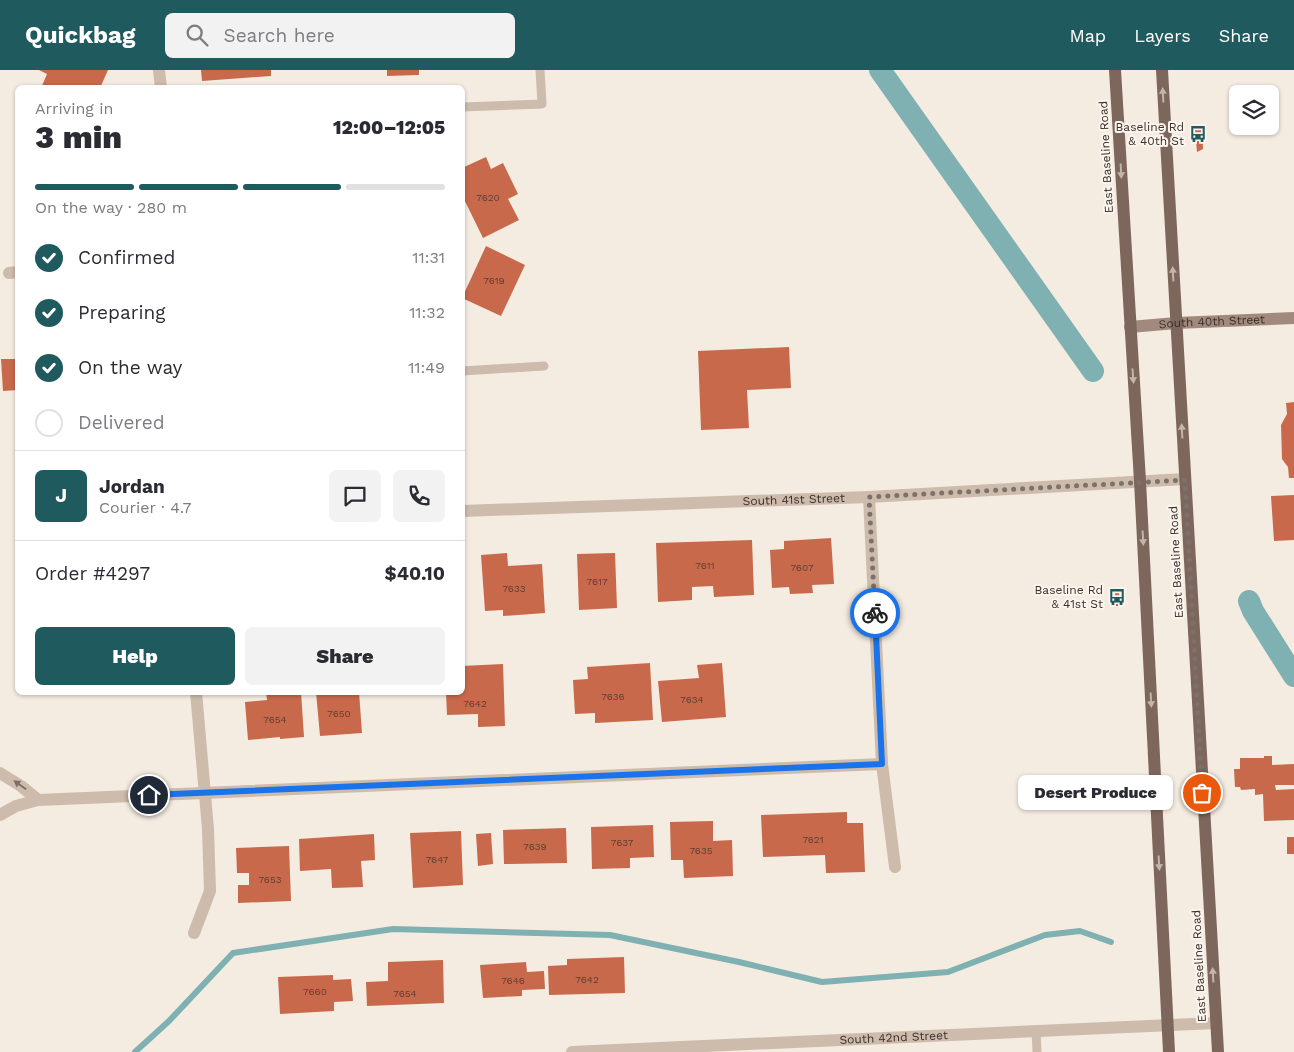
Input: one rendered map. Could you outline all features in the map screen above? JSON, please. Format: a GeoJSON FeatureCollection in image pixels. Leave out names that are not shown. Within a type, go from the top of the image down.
{"type":"FeatureCollection","features":[{"type":"Feature","properties":{"kind":"main road","name":"East Baseline Road"},"geometry":{"type":"LineString","coordinates":[[1115,70],[1140,481],[1170,1052]]}},
{"type":"Feature","properties":{"kind":"main road","name":"East Baseline Road"},"geometry":{"type":"LineString","coordinates":[[1162,70],[1218,1052]]}},
{"type":"Feature","properties":{"kind":"main road","name":"South 40th Street"},"geometry":{"type":"LineString","coordinates":[[1130,327],[1294,318]]}},
{"type":"Feature","properties":{"kind":"street"},"geometry":{"type":"LineString","coordinates":[[159,70],[160,85]]}},
{"type":"Feature","properties":{"kind":"street","name":"South 41st Street"},"geometry":{"type":"LineString","coordinates":[[465,511],[869,497],[1185,480]]}},
{"type":"Feature","properties":{"kind":"street"},"geometry":{"type":"LineString","coordinates":[[869,497],[882,764],[895,867]]}},
{"type":"Feature","properties":{"kind":"street"},"geometry":{"type":"LineString","coordinates":[[194,933],[210,891],[208,829],[196,695]]}},
{"type":"Feature","properties":{"kind":"street"},"geometry":{"type":"LineString","coordinates":[[0,815],[16,806],[38,800],[882,764]]}},
{"type":"Feature","properties":{"kind":"street"},"geometry":{"type":"LineString","coordinates":[[0,773],[21,786],[38,800]]}},
{"type":"Feature","properties":{"kind":"street","name":"South 42nd Street"},"geometry":{"type":"LineString","coordinates":[[572,1052],[1216,1023]]}},
{"type":"Feature","properties":{"kind":"lane"},"geometry":{"type":"LineString","coordinates":[[465,107],[542,104],[540,70]]}},
{"type":"Feature","properties":{"kind":"lane"},"geometry":{"type":"LineString","coordinates":[[465,371],[544,366]]}},
{"type":"Feature","properties":{"kind":"lane"},"geometry":{"type":"LineString","coordinates":[[1036,1031],[1037,1052]]}},
{"type":"Feature","properties":{"kind":"building"},"geometry":{"type":"Polygon","coordinates":[[[39,70],[108,70],[101,85],[42,85],[47,74],[39,70]]]}},
{"type":"Feature","properties":{"kind":"building"},"geometry":{"type":"Polygon","coordinates":[[[201,70],[271,70],[271,76],[202,81],[201,70]]]}},
{"type":"Feature","properties":{"kind":"building"},"geometry":{"type":"Polygon","coordinates":[[[387,70],[419,70],[419,75],[387,76],[387,70]]]}},
{"type":"Feature","properties":{"kind":"building"},"geometry":{"type":"Polygon","coordinates":[[[1202,126],[1203,149],[1197,152],[1195,129],[1202,126]]]}},
{"type":"Feature","properties":{"kind":"building"},"geometry":{"type":"Polygon","coordinates":[[[486,157],[491,169],[503,163],[518,194],[508,199],[519,220],[483,238],[465,201],[465,167],[486,157]]]}},
{"type":"Feature","properties":{"kind":"building"},"geometry":{"type":"Polygon","coordinates":[[[486,246],[525,265],[501,316],[465,299],[465,292],[486,246]]]}},
{"type":"Feature","properties":{"kind":"building"},"geometry":{"type":"Polygon","coordinates":[[[789,347],[791,388],[747,390],[749,428],[701,430],[698,351],[789,347]]]}},
{"type":"Feature","properties":{"kind":"building"},"geometry":{"type":"Polygon","coordinates":[[[1,359],[15,359],[15,390],[3,391],[1,359]]]}},
{"type":"Feature","properties":{"kind":"building"},"geometry":{"type":"Polygon","coordinates":[[[1294,402],[1294,478],[1289,478],[1288,467],[1282,459],[1281,425],[1287,414],[1286,403],[1294,402]]]}},
{"type":"Feature","properties":{"kind":"building"},"geometry":{"type":"Polygon","coordinates":[[[1294,495],[1294,540],[1274,541],[1271,496],[1294,495]]]}},
{"type":"Feature","properties":{"kind":"building"},"geometry":{"type":"Polygon","coordinates":[[[831,538],[834,584],[812,585],[813,593],[790,594],[789,587],[772,588],[770,550],[784,549],[784,541],[831,538]]]}},
{"type":"Feature","properties":{"kind":"building"},"geometry":{"type":"Polygon","coordinates":[[[752,540],[754,595],[714,597],[713,586],[692,587],[692,600],[658,602],[656,543],[752,540]]]}},
{"type":"Feature","properties":{"kind":"building"},"geometry":{"type":"Polygon","coordinates":[[[507,553],[508,566],[542,564],[545,613],[503,616],[503,610],[485,611],[481,555],[507,553]]]}},
{"type":"Feature","properties":{"kind":"building"},"geometry":{"type":"Polygon","coordinates":[[[615,553],[617,608],[579,610],[577,554],[615,553]]]}},
{"type":"Feature","properties":{"kind":"building"},"geometry":{"type":"Polygon","coordinates":[[[1115,593],[1119,593],[1120,606],[1116,606],[1115,593]]]}},
{"type":"Feature","properties":{"kind":"building"},"geometry":{"type":"Polygon","coordinates":[[[650,663],[653,720],[595,723],[595,713],[575,714],[573,680],[588,679],[587,667],[650,663]]]}},
{"type":"Feature","properties":{"kind":"building"},"geometry":{"type":"Polygon","coordinates":[[[722,663],[726,717],[662,722],[658,681],[699,678],[697,665],[722,663]]]}},
{"type":"Feature","properties":{"kind":"building"},"geometry":{"type":"Polygon","coordinates":[[[503,664],[505,726],[478,727],[478,714],[447,715],[446,695],[465,695],[465,666],[503,664]]]}},
{"type":"Feature","properties":{"kind":"building"},"geometry":{"type":"Polygon","coordinates":[[[266,695],[301,695],[304,737],[248,740],[245,702],[267,700],[266,695]]]}},
{"type":"Feature","properties":{"kind":"building"},"geometry":{"type":"Polygon","coordinates":[[[316,695],[359,695],[362,733],[320,736],[316,695]]]}},
{"type":"Feature","properties":{"kind":"building"},"geometry":{"type":"Polygon","coordinates":[[[1264,756],[1272,756],[1272,765],[1294,764],[1294,785],[1275,785],[1276,790],[1294,789],[1294,820],[1264,821],[1263,794],[1255,795],[1255,789],[1241,790],[1240,787],[1235,787],[1234,769],[1240,769],[1240,758],[1264,758],[1264,756]]]}},
{"type":"Feature","properties":{"kind":"building"},"geometry":{"type":"Polygon","coordinates":[[[847,812],[847,823],[863,823],[865,872],[826,873],[825,855],[763,857],[761,815],[847,812]]]}},
{"type":"Feature","properties":{"kind":"building"},"geometry":{"type":"Polygon","coordinates":[[[713,821],[713,841],[732,840],[733,876],[684,878],[683,860],[671,860],[670,822],[713,821]]]}},
{"type":"Feature","properties":{"kind":"building"},"geometry":{"type":"Polygon","coordinates":[[[653,825],[654,857],[630,858],[630,868],[592,869],[591,827],[653,825]]]}},
{"type":"Feature","properties":{"kind":"building"},"geometry":{"type":"Polygon","coordinates":[[[566,828],[567,863],[504,864],[503,830],[566,828]]]}},
{"type":"Feature","properties":{"kind":"building"},"geometry":{"type":"Polygon","coordinates":[[[461,831],[463,885],[413,888],[410,833],[461,831]]]}},
{"type":"Feature","properties":{"kind":"building"},"geometry":{"type":"Polygon","coordinates":[[[491,833],[493,864],[478,866],[476,834],[491,833]]]}},
{"type":"Feature","properties":{"kind":"building"},"geometry":{"type":"Polygon","coordinates":[[[374,834],[375,860],[361,861],[363,887],[332,888],[331,869],[300,871],[299,839],[374,834]]]}},
{"type":"Feature","properties":{"kind":"building"},"geometry":{"type":"Polygon","coordinates":[[[1287,837],[1294,837],[1294,854],[1287,854],[1287,837]]]}},
{"type":"Feature","properties":{"kind":"building"},"geometry":{"type":"Polygon","coordinates":[[[289,846],[291,901],[238,903],[238,885],[249,885],[249,873],[237,873],[236,848],[289,846]]]}},
{"type":"Feature","properties":{"kind":"building"},"geometry":{"type":"Polygon","coordinates":[[[624,957],[625,993],[549,995],[548,966],[567,965],[567,959],[624,957]]]}},
{"type":"Feature","properties":{"kind":"building"},"geometry":{"type":"Polygon","coordinates":[[[443,960],[444,1003],[367,1006],[366,982],[388,981],[388,962],[443,960]]]}},
{"type":"Feature","properties":{"kind":"building"},"geometry":{"type":"Polygon","coordinates":[[[526,962],[527,972],[544,971],[545,989],[522,990],[522,996],[483,998],[480,965],[526,962]]]}},
{"type":"Feature","properties":{"kind":"building"},"geometry":{"type":"Polygon","coordinates":[[[333,975],[333,980],[351,979],[353,1001],[334,1002],[334,1011],[280,1014],[278,977],[333,975]]]}},
{"type":"Feature","properties":{"kind":"waterway"},"geometry":{"type":"LineString","coordinates":[[880,70],[1093,371]]}},
{"type":"Feature","properties":{"kind":"waterway"},"geometry":{"type":"LineString","coordinates":[[1249,601],[1253,611],[1294,676]]}},
{"type":"Feature","properties":{"kind":"waterway"},"geometry":{"type":"LineString","coordinates":[[135,1052],[169,1021],[233,953],[393,929],[610,935],[739,962],[822,982],[948,972],[1045,935],[1080,931],[1111,942]]}},
{"type":"Feature","properties":{"kind":"way so far"},"geometry":{"type":"LineString","coordinates":[[875,613],[869,497],[1115,482],[1185,480],[1202,793]]}},
{"type":"Feature","properties":{"kind":"place","name":"Baseline Rd & 40th St"},"geometry":{"type":"Point","coordinates":[1198,134]}},
{"type":"Feature","properties":{"kind":"place","name":"Baseline Rd & 41st St"},"geometry":{"type":"Point","coordinates":[1117,597]}},
{"type":"Feature","properties":{"kind":"place","name":"Desert Produce"},"geometry":{"type":"Point","coordinates":[1202,793]}},
{"type":"Feature","properties":{"kind":"route"},"geometry":{"type":"LineString","coordinates":[[149,795],[882,764],[875,613]]}}]}
